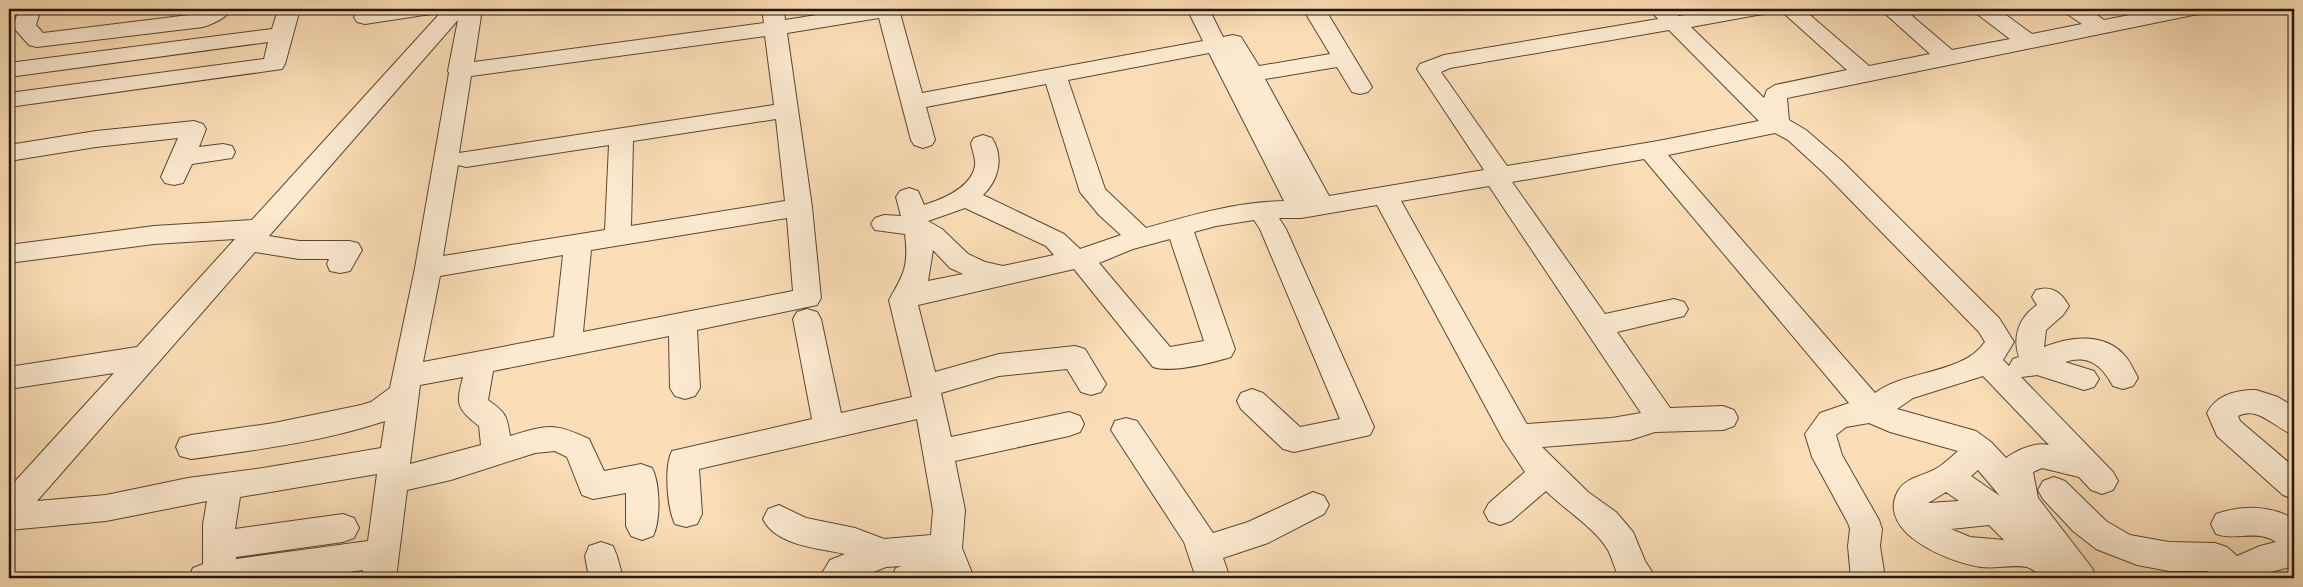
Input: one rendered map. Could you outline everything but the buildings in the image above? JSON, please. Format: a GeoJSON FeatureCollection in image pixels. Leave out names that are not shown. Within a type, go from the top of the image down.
{"type":"FeatureCollection","features":[{"type":"Feature","properties":{"kind":"street"},"geometry":{"type":"LineString","coordinates":[[21,21],[165,9]]}},
{"type":"Feature","properties":{"kind":"street"},"geometry":{"type":"LineString","coordinates":[[21,21],[37,40],[203,20],[221,9]]}},
{"type":"Feature","properties":{"kind":"street"},"geometry":{"type":"LineString","coordinates":[[9,100],[274,64],[289,9]]}},
{"type":"Feature","properties":{"kind":"street"},"geometry":{"type":"LineString","coordinates":[[365,17],[424,9]]}},
{"type":"Feature","properties":{"kind":"street"},"geometry":{"type":"LineString","coordinates":[[12,504],[456,9]]}},
{"type":"Feature","properties":{"kind":"street"},"geometry":{"type":"LineString","coordinates":[[216,570],[380,566],[405,385],[428,268],[459,72],[471,9]]}},
{"type":"Feature","properties":{"kind":"street"},"geometry":{"type":"LineString","coordinates":[[459,72],[774,19],[889,9],[922,140]]}},
{"type":"Feature","properties":{"kind":"street"},"geometry":{"type":"LineString","coordinates":[[1198,9],[1252,74],[1311,207]]}},
{"type":"Feature","properties":{"kind":"street"},"geometry":{"type":"LineString","coordinates":[[1217,9],[1246,106],[1311,207]]}},
{"type":"Feature","properties":{"kind":"street"},"geometry":{"type":"LineString","coordinates":[[1314,9],[1360,88]]}},
{"type":"Feature","properties":{"kind":"street"},"geometry":{"type":"LineString","coordinates":[[1662,420],[1497,176],[1428,69],[1444,62],[1668,16],[1756,9]]}},
{"type":"Feature","properties":{"kind":"street"},"geometry":{"type":"LineString","coordinates":[[1790,9],[1865,74]]}},
{"type":"Feature","properties":{"kind":"street"},"geometry":{"type":"LineString","coordinates":[[1891,9],[1947,57]]}},
{"type":"Feature","properties":{"kind":"street"},"geometry":{"type":"LineString","coordinates":[[1985,9],[2028,42]]}},
{"type":"Feature","properties":{"kind":"street"},"geometry":{"type":"LineString","coordinates":[[2075,9],[2101,28]]}},
{"type":"Feature","properties":{"kind":"street"},"geometry":{"type":"LineString","coordinates":[[903,300],[925,292],[1077,259],[1141,238],[1216,217],[1262,210],[1311,207],[1385,195],[1650,150],[1767,127],[1777,120],[1775,96],[1783,90],[2101,28],[2143,13],[2193,9]]}},
{"type":"Feature","properties":{"kind":"street"},"geometry":{"type":"LineString","coordinates":[[1668,16],[1774,122],[1797,135],[1834,168],[1988,325],[2000,342],[1996,370]]}},
{"type":"Feature","properties":{"kind":"street"},"geometry":{"type":"LineString","coordinates":[[191,447],[291,432],[361,417],[381,411],[405,385],[481,362],[807,298],[799,207],[774,19]]}},
{"type":"Feature","properties":{"kind":"street"},"geometry":{"type":"LineString","coordinates":[[9,70],[281,34]]}},
{"type":"Feature","properties":{"kind":"street"},"geometry":{"type":"LineString","coordinates":[[913,102],[1226,44]]}},
{"type":"Feature","properties":{"kind":"street"},"geometry":{"type":"LineString","coordinates":[[1252,74],[1343,59]]}},
{"type":"Feature","properties":{"kind":"street"},"geometry":{"type":"LineString","coordinates":[[1055,75],[1093,192],[1108,210],[1141,238]]}},
{"type":"Feature","properties":{"kind":"street"},"geometry":{"type":"LineString","coordinates":[[466,159],[787,110]]}},
{"type":"Feature","properties":{"kind":"street"},"geometry":{"type":"LineString","coordinates":[[9,153],[96,139],[194,129],[178,167],[223,152]]}},
{"type":"Feature","properties":{"kind":"street"},"geometry":{"type":"LineString","coordinates":[[618,237],[621,136]]}},
{"type":"Feature","properties":{"kind":"street"},"geometry":{"type":"LineString","coordinates":[[9,170],[42,162],[96,139]]}},
{"type":"Feature","properties":{"kind":"street"},"geometry":{"type":"LineString","coordinates":[[884,224],[913,213],[932,212],[964,197],[972,191],[987,167],[983,144]]}},
{"type":"Feature","properties":{"kind":"street"},"geometry":{"type":"LineString","coordinates":[[1650,150],[1872,410],[1890,420],[1965,440],[1980,450],[2010,507],[2023,537],[2034,555]]}},
{"type":"Feature","properties":{"kind":"street"},"geometry":{"type":"LineString","coordinates":[[1385,195],[1518,437],[1535,462],[1577,501],[1605,522],[1620,542],[1632,570],[1639,578]]}},
{"type":"Feature","properties":{"kind":"street"},"geometry":{"type":"LineString","coordinates":[[964,197],[1055,240],[1077,259],[1163,359],[1221,349],[1179,227]]}},
{"type":"Feature","properties":{"kind":"street"},"geometry":{"type":"LineString","coordinates":[[428,268],[799,207]]}},
{"type":"Feature","properties":{"kind":"street"},"geometry":{"type":"LineString","coordinates":[[1252,401],[1294,440],[1359,427],[1273,229],[1262,210]]}},
{"type":"Feature","properties":{"kind":"street"},"geometry":{"type":"LineString","coordinates":[[913,213],[932,235],[959,261],[979,270],[1005,276]]}},
{"type":"Feature","properties":{"kind":"street"},"geometry":{"type":"LineString","coordinates":[[913,213],[919,262],[914,283],[903,300],[938,452],[948,510],[952,565]]}},
{"type":"Feature","properties":{"kind":"street"},"geometry":{"type":"LineString","coordinates":[[9,254],[154,235],[253,235],[299,250],[349,250],[340,264]]}},
{"type":"Feature","properties":{"kind":"street"},"geometry":{"type":"LineString","coordinates":[[567,345],[578,244]]}},
{"type":"Feature","properties":{"kind":"street"},"geometry":{"type":"LineString","coordinates":[[2046,297],[2055,306],[2034,324],[2028,337],[2030,350],[2037,364],[2084,379]]}},
{"type":"Feature","properties":{"kind":"street"},"geometry":{"type":"LineString","coordinates":[[1598,326],[1674,309]]}},
{"type":"Feature","properties":{"kind":"street"},"geometry":{"type":"LineString","coordinates":[[807,320],[829,427]]}},
{"type":"Feature","properties":{"kind":"street"},"geometry":{"type":"LineString","coordinates":[[683,322],[685,388]]}},
{"type":"Feature","properties":{"kind":"street"},"geometry":{"type":"LineString","coordinates":[[1868,578],[1864,546],[1866,529],[1863,520],[1827,457],[1820,434],[1826,424],[1836,417],[1872,410],[1902,390],[1972,370],[1996,370],[2037,364],[2052,354],[2080,348],[2094,349],[2110,357],[2119,368],[2123,378]]}},
{"type":"Feature","properties":{"kind":"street"},"geometry":{"type":"LineString","coordinates":[[9,378],[145,357]]}},
{"type":"Feature","properties":{"kind":"street"},"geometry":{"type":"LineString","coordinates":[[686,514],[683,460],[829,427],[926,396],[999,365],[1075,357],[1091,384]]}},
{"type":"Feature","properties":{"kind":"street"},"geometry":{"type":"LineString","coordinates":[[481,362],[473,395],[473,405],[492,420],[497,452]]}},
{"type":"Feature","properties":{"kind":"street"},"geometry":{"type":"LineString","coordinates":[[1996,370],[2095,474],[2042,456],[2032,458],[2017,466],[2018,482],[2010,507]]}},
{"type":"Feature","properties":{"kind":"street"},"geometry":{"type":"LineString","coordinates":[[2294,423],[2267,404],[2242,402],[2228,406],[2222,413],[2228,428],[2294,486]]}},
{"type":"Feature","properties":{"kind":"street"},"geometry":{"type":"LineString","coordinates":[[1518,437],[1612,430],[1662,420],[1690,421],[1723,418]]}},
{"type":"Feature","properties":{"kind":"street"},"geometry":{"type":"LineString","coordinates":[[938,452],[1069,424]]}},
{"type":"Feature","properties":{"kind":"street"},"geometry":{"type":"LineString","coordinates":[[1126,430],[1199,537],[1208,564],[1257,533],[1313,505]]}},
{"type":"Feature","properties":{"kind":"street"},"geometry":{"type":"LineString","coordinates":[[12,504],[106,508],[188,491],[227,486],[393,469],[451,467],[535,441],[558,438],[578,448],[586,462],[593,486],[641,476],[642,526]]}},
{"type":"Feature","properties":{"kind":"street"},"geometry":{"type":"LineString","coordinates":[[1980,450],[1948,476],[1929,484],[1911,498],[1911,516],[1934,536],[1958,549],[1976,553],[2020,552],[2034,555],[2059,571],[2079,578]]}},
{"type":"Feature","properties":{"kind":"street"},"geometry":{"type":"LineString","coordinates":[[1500,512],[1533,482],[1549,475]]}},
{"type":"Feature","properties":{"kind":"street"},"geometry":{"type":"LineString","coordinates":[[1948,476],[2010,507],[2079,578]]}},
{"type":"Feature","properties":{"kind":"street"},"geometry":{"type":"LineString","coordinates":[[216,570],[220,508],[227,486]]}},
{"type":"Feature","properties":{"kind":"street"},"geometry":{"type":"LineString","coordinates":[[2054,490],[2095,531],[2118,546],[2155,554],[2192,558],[2215,557],[2237,576],[2260,560],[2294,552]]}},
{"type":"Feature","properties":{"kind":"street"},"geometry":{"type":"LineString","coordinates":[[1911,516],[1950,516],[2010,507]]}},
{"type":"Feature","properties":{"kind":"street"},"geometry":{"type":"LineString","coordinates":[[779,519],[799,530],[855,542],[884,553],[952,565]]}},
{"type":"Feature","properties":{"kind":"street"},"geometry":{"type":"LineString","coordinates":[[2227,524],[2243,520],[2264,522],[2284,528],[2294,538]]}},
{"type":"Feature","properties":{"kind":"street"},"geometry":{"type":"LineString","coordinates":[[216,570],[282,535],[343,528]]}},
{"type":"Feature","properties":{"kind":"street"},"geometry":{"type":"LineString","coordinates":[[836,578],[842,570],[884,553]]}},
{"type":"Feature","properties":{"kind":"street"},"geometry":{"type":"LineString","coordinates":[[908,578],[952,565]]}}]}
